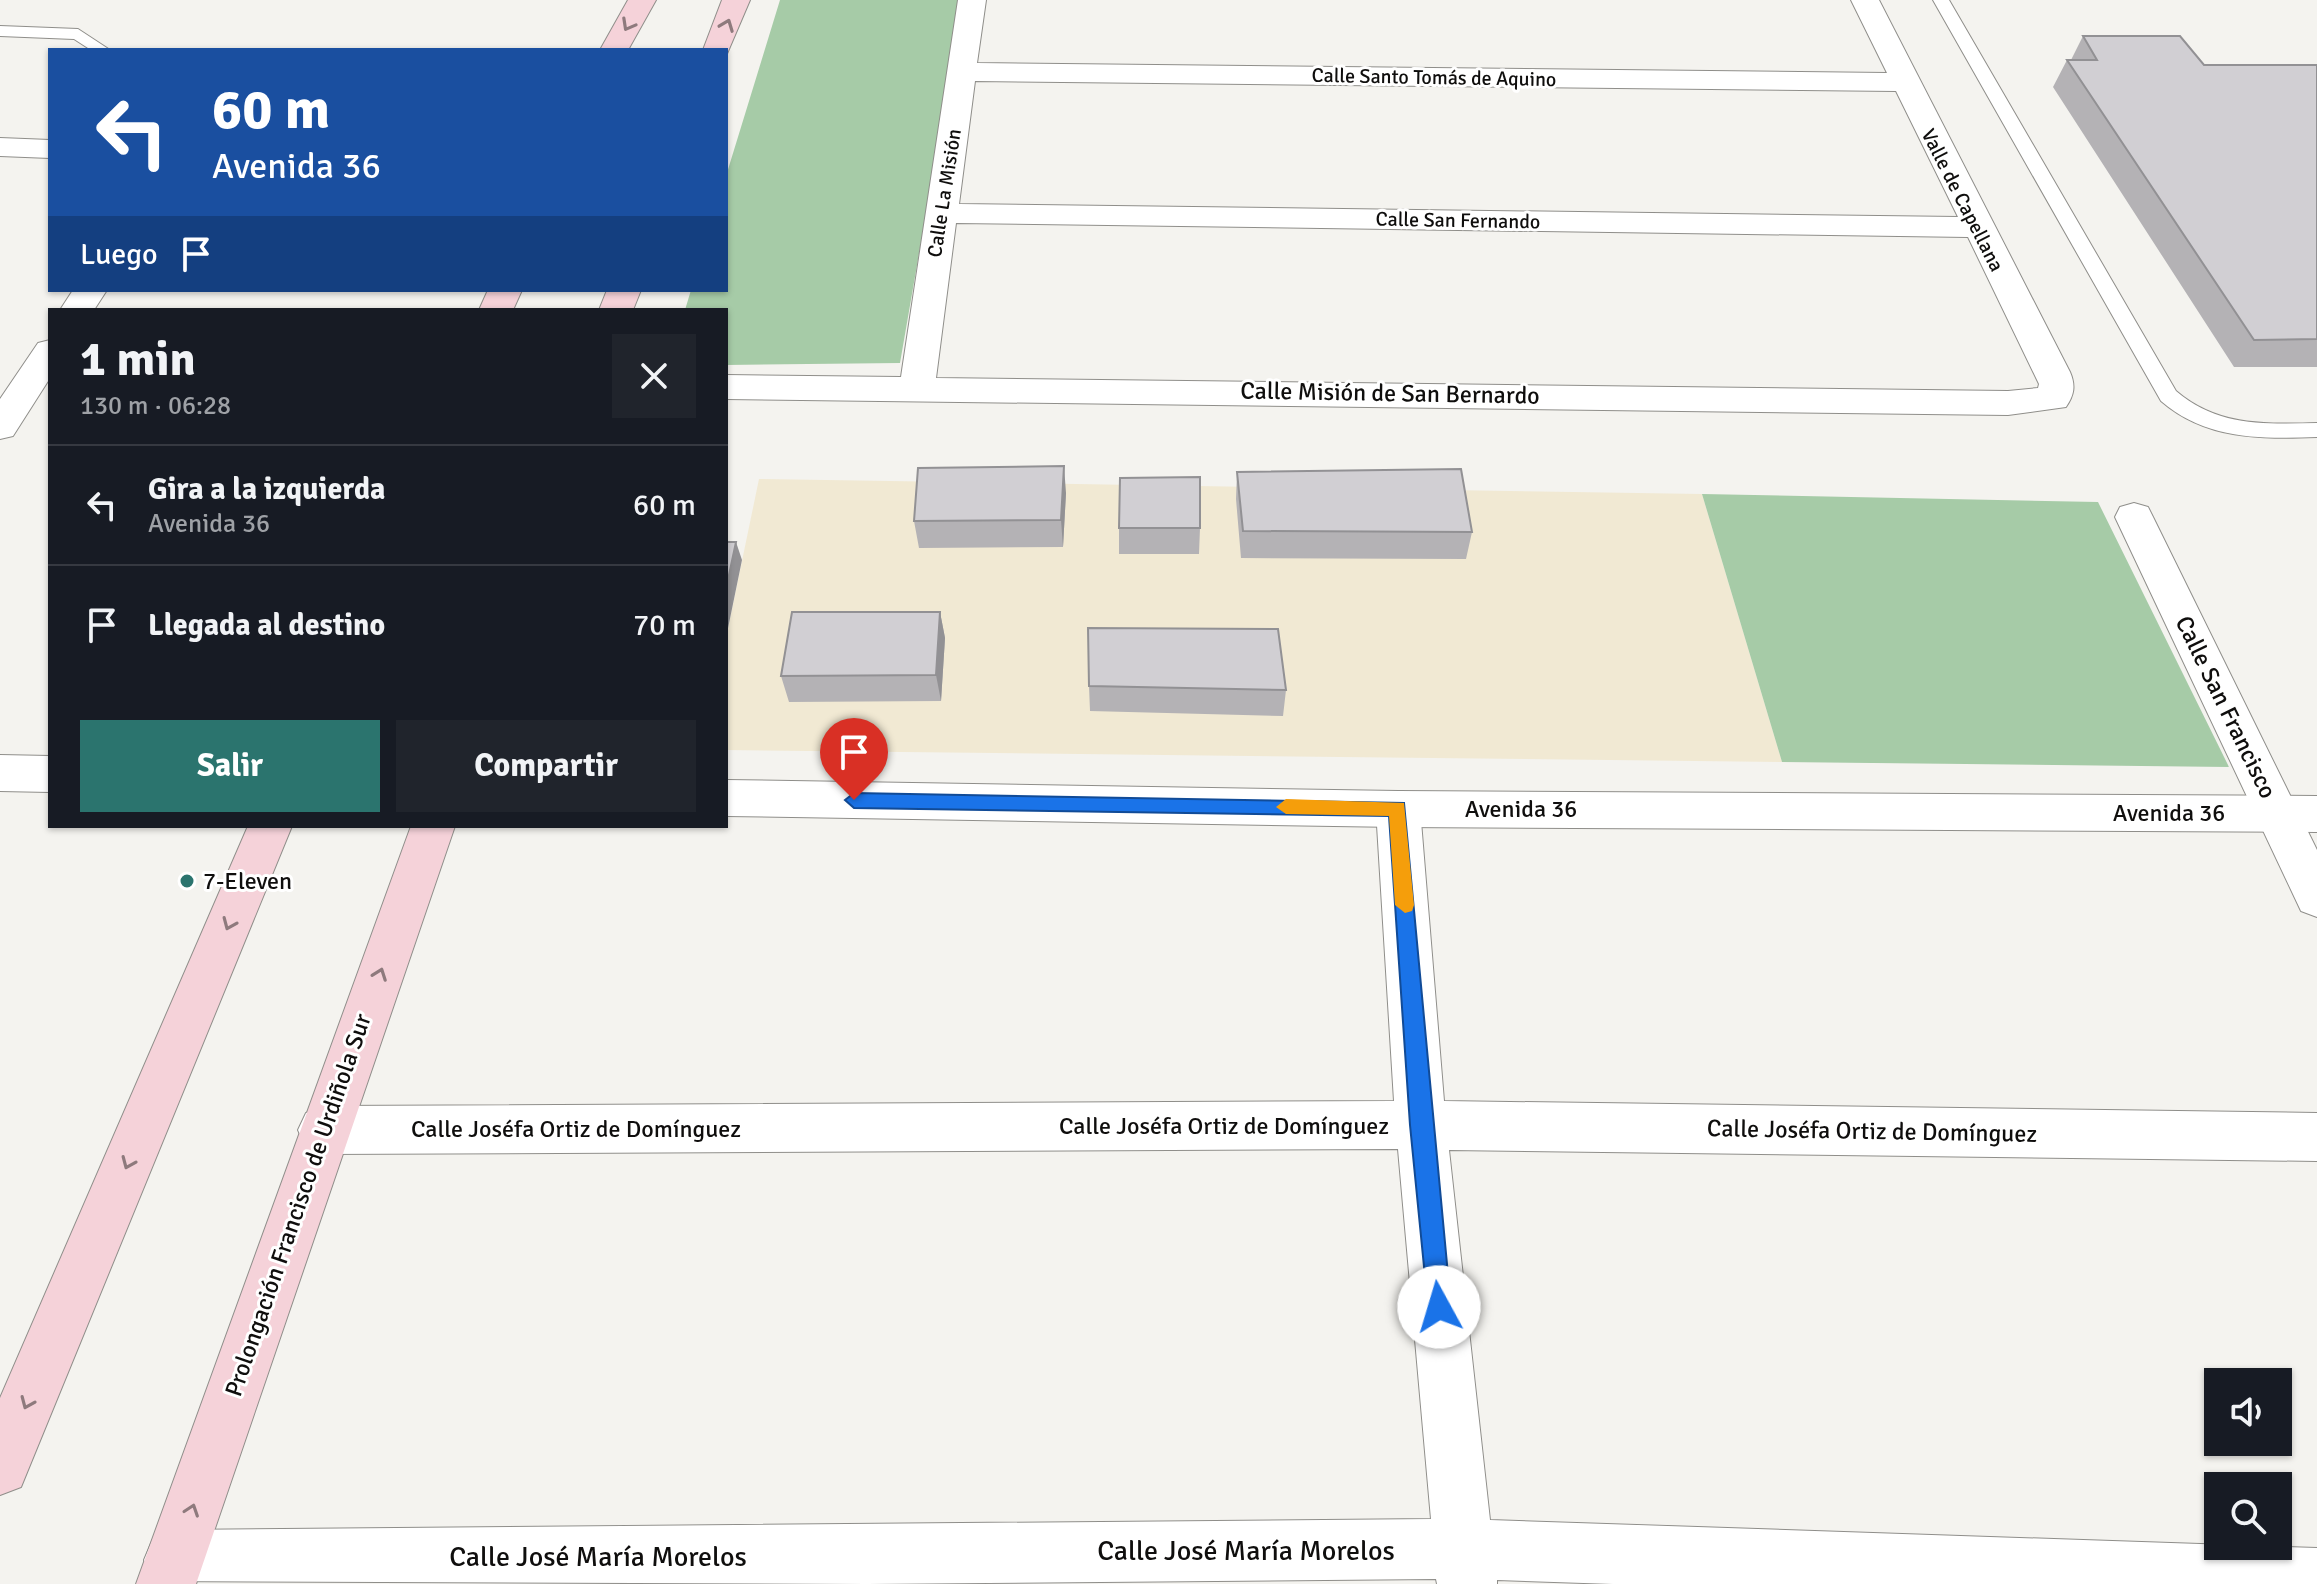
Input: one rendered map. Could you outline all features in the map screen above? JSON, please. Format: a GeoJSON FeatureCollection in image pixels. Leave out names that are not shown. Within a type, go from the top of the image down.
{"type":"FeatureCollection","features":[{"type":"Feature","properties":{"kind":"main road"},"geometry":{"type":"LineString","coordinates":[[615,48],[642,0]]}},
{"type":"Feature","properties":{"kind":"main road"},"geometry":{"type":"LineString","coordinates":[[718,48],[736,0]]}},
{"type":"Feature","properties":{"kind":"main road"},"geometry":{"type":"LineString","coordinates":[[0,1466],[269,828]]}},
{"type":"Feature","properties":{"kind":"main road","name":"Prolongación Francisco de Urdiñola Sur"},"geometry":{"type":"LineString","coordinates":[[170,1572],[432,828]]}},
{"type":"Feature","properties":{"kind":"street","name":"Calle La Misión"},"geometry":{"type":"LineString","coordinates":[[917,386],[972,0]]}},
{"type":"Feature","properties":{"kind":"street","name":"Valle de Capellana"},"geometry":{"type":"LineString","coordinates":[[1865,0],[1903,82],[2052,372],[2057,384],[2053,399]]}},
{"type":"Feature","properties":{"kind":"street","name":"Calle Santo Tomás de Aquino"},"geometry":{"type":"LineString","coordinates":[[964,72],[1903,82]]}},
{"type":"Feature","properties":{"kind":"street"},"geometry":{"type":"LineString","coordinates":[[0,147],[48,149]]}},
{"type":"Feature","properties":{"kind":"street","name":"Calle San Fernando"},"geometry":{"type":"LineString","coordinates":[[940,213],[1977,227]]}},
{"type":"Feature","properties":{"kind":"street"},"geometry":{"type":"LineString","coordinates":[[0,427],[48,354]]}},
{"type":"Feature","properties":{"kind":"street","name":"Calle Misión de San Bernardo"},"geometry":{"type":"LineString","coordinates":[[728,387],[917,386],[2008,403],[2053,399]]}},
{"type":"Feature","properties":{"kind":"street","name":"Calle San Francisco"},"geometry":{"type":"LineString","coordinates":[[2134,517],[2297,814],[2317,897]]}},
{"type":"Feature","properties":{"kind":"street"},"geometry":{"type":"LineString","coordinates":[[0,773],[48,774]]}},
{"type":"Feature","properties":{"kind":"street","name":"Avenida 36"},"geometry":{"type":"LineString","coordinates":[[728,798],[1398,809],[2297,814]]}},
{"type":"Feature","properties":{"kind":"street"},"geometry":{"type":"LineString","coordinates":[[1398,809],[1421,1125],[1465,1566]]}},
{"type":"Feature","properties":{"kind":"street","name":"Calle Joséfa Ortiz de Domínguez"},"geometry":{"type":"LineString","coordinates":[[324,1130],[1421,1125],[2317,1137]]}},
{"type":"Feature","properties":{"kind":"street","name":"Calle José María Morelos"},"geometry":{"type":"LineString","coordinates":[[170,1572],[1465,1566],[2317,1578]]}},
{"type":"Feature","properties":{"kind":"lane"},"geometry":{"type":"LineString","coordinates":[[1941,0],[2168,396],[2196,417],[2221,426],[2248,431],[2317,430]]}},
{"type":"Feature","properties":{"kind":"lane"},"geometry":{"type":"LineString","coordinates":[[0,31],[78,34],[99,48]]}},
{"type":"Feature","properties":{"kind":"shaded area"},"geometry":{"type":"Polygon","coordinates":[[[759,479],[1702,494],[1782,762],[728,750],[728,628],[759,479]]]}},
{"type":"Feature","properties":{"kind":"green space"},"geometry":{"type":"Polygon","coordinates":[[[780,0],[963,0],[900,363],[728,365],[728,308],[686,308],[690,292],[728,292],[728,169],[780,0]]]}},
{"type":"Feature","properties":{"kind":"green space"},"geometry":{"type":"Polygon","coordinates":[[[1702,494],[2098,502],[2229,767],[1782,762],[1702,494]]]}},
{"type":"Feature","properties":{"kind":"building"},"geometry":{"type":"Polygon","coordinates":[[[2083,36],[2180,36],[2204,65],[2317,65],[2317,339],[2254,340],[2067,60],[2097,60],[2083,36]]]}},
{"type":"Feature","properties":{"kind":"building"},"geometry":{"type":"Polygon","coordinates":[[[1064,466],[1061,520],[914,521],[918,468],[1064,466]]]}},
{"type":"Feature","properties":{"kind":"building"},"geometry":{"type":"Polygon","coordinates":[[[1461,469],[1472,532],[1243,531],[1237,472],[1461,469]]]}},
{"type":"Feature","properties":{"kind":"building"},"geometry":{"type":"Polygon","coordinates":[[[1200,477],[1200,528],[1119,528],[1120,478],[1200,477]]]}},
{"type":"Feature","properties":{"kind":"building"},"geometry":{"type":"Polygon","coordinates":[[[728,542],[736,542],[728,580],[728,542]]]}},
{"type":"Feature","properties":{"kind":"building"},"geometry":{"type":"Polygon","coordinates":[[[792,612],[940,612],[936,675],[781,676],[792,612]]]}},
{"type":"Feature","properties":{"kind":"building"},"geometry":{"type":"Polygon","coordinates":[[[1088,628],[1278,629],[1286,690],[1089,686],[1088,628]]]}},
{"type":"Feature","properties":{"kind":"slow traffic"},"geometry":{"type":"LineString","coordinates":[[1286,807],[1398,809],[1405,905]]}},
{"type":"Feature","properties":{"kind":"place","name":"7-Eleven"},"geometry":{"type":"Point","coordinates":[187,881]}},
{"type":"Feature","properties":{"kind":"route"},"geometry":{"type":"LineString","coordinates":[[854,800],[1398,809],[1421,1125],[1439,1307]]}}]}
